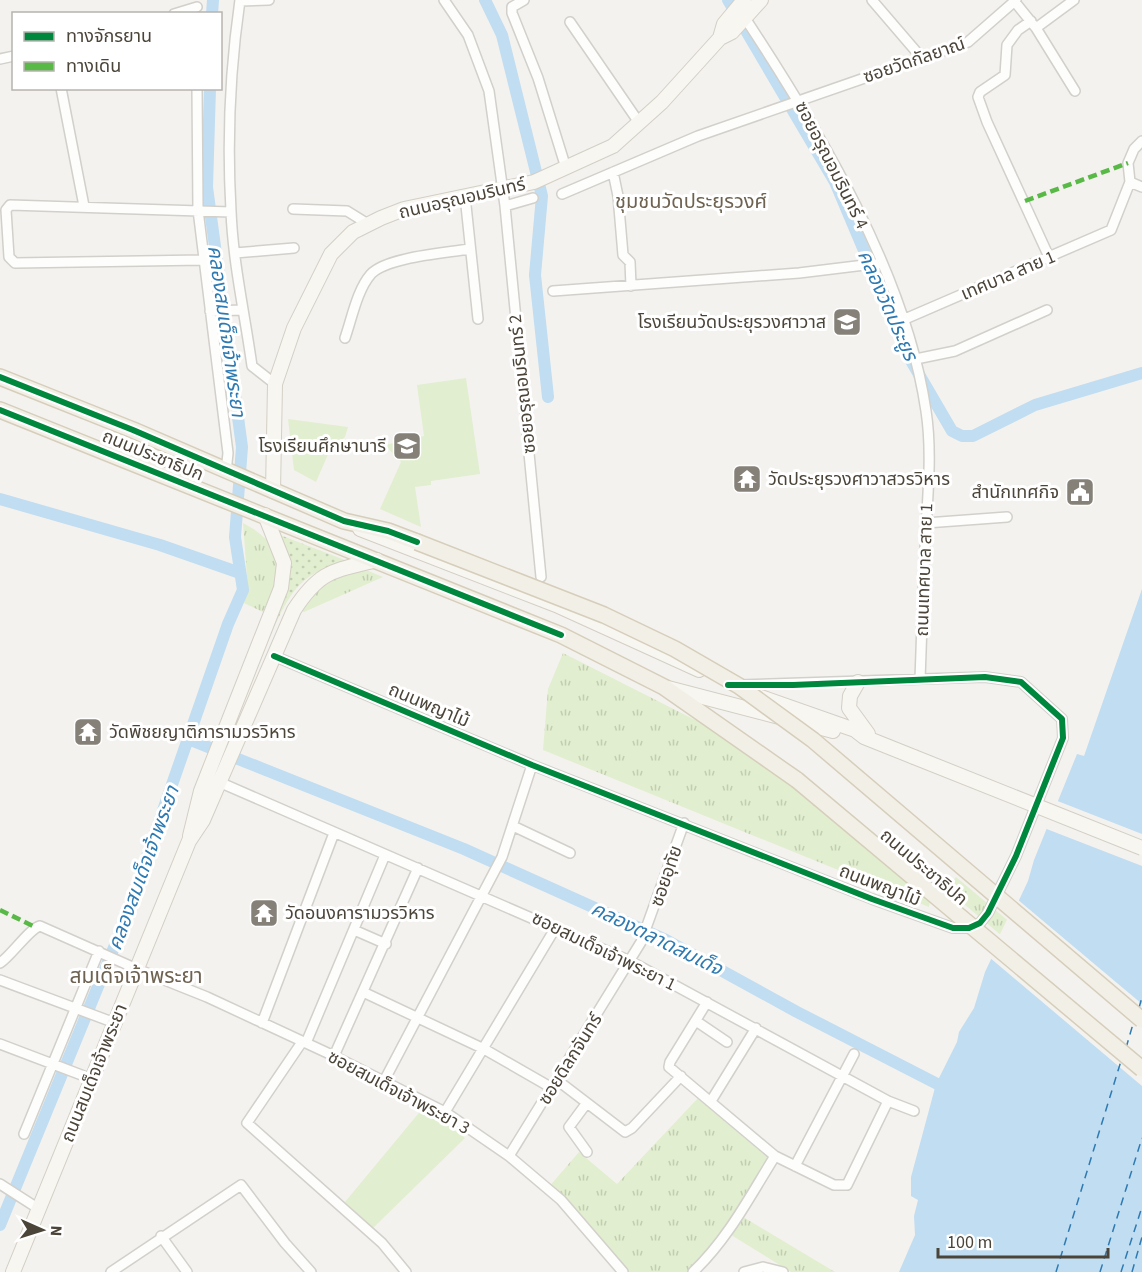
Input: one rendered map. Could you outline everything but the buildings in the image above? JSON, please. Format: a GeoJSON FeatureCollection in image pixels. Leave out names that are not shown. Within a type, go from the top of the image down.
{"type":"FeatureCollection","features":[{"type":"Feature","properties":{"kind":"main road","name":"ถนนอรุณอมรินทร์"},"geometry":{"type":"LineString","coordinates":[[273,491],[275,384],[294,328],[331,255],[353,232],[404,209],[502,190],[540,180],[613,146],[640,124],[720,38],[724,24],[739,11],[760,0]]}},
{"type":"Feature","properties":{"kind":"main road","name":"ถนนประชาธิปก"},"geometry":{"type":"LineString","coordinates":[[0,377],[345,521],[615,630],[728,685],[855,730],[868,738]]}},
{"type":"Feature","properties":{"kind":"main road","name":"ถนนประชาธิปก"},"geometry":{"type":"LineString","coordinates":[[0,410],[523,618],[664,687],[797,780],[1142,1069]]}},
{"type":"Feature","properties":{"kind":"main road","name":"ถนนสมเด็จเจ้าพระยา"},"geometry":{"type":"LineString","coordinates":[[232,735],[257,650],[284,575],[280,550],[259,513]]}},
{"type":"Feature","properties":{"kind":"main road","name":"ถนนประชาธิปก"},"geometry":{"type":"LineString","coordinates":[[345,521],[388,531],[604,615],[675,649],[739,686],[813,740],[1142,1020]]}},
{"type":"Feature","properties":{"kind":"main road","name":"ถนนสมเด็จเจ้าพระยา"},"geometry":{"type":"LineString","coordinates":[[189,841],[195,808],[274,656],[294,610],[309,587],[333,571],[377,560]]}},
{"type":"Feature","properties":{"kind":"main road"},"geometry":{"type":"LineString","coordinates":[[257,650],[274,656]]}},
{"type":"Feature","properties":{"kind":"main road"},"geometry":{"type":"LineString","coordinates":[[858,682],[850,696],[849,708],[850,713],[868,738],[1142,848]]}},
{"type":"Feature","properties":{"kind":"main road","name":"ถนนประชาธิปก"},"geometry":{"type":"LineString","coordinates":[[664,687],[853,737],[868,738]]}},
{"type":"Feature","properties":{"kind":"main road","name":"ถนนสมเด็จเจ้าพระยา"},"geometry":{"type":"LineString","coordinates":[[15,1271],[189,841],[203,820],[219,782],[222,758]]}},
{"type":"Feature","properties":{"kind":"street"},"geometry":{"type":"LineString","coordinates":[[269,0],[240,0],[233,55],[227,212],[252,366],[275,384]]}},
{"type":"Feature","properties":{"kind":"street","name":"ซอยอรุณอมรินทร์ 2"},"geometry":{"type":"LineString","coordinates":[[444,0],[468,35],[489,91],[505,206],[541,578]]}},
{"type":"Feature","properties":{"kind":"street"},"geometry":{"type":"LineString","coordinates":[[524,0],[512,7],[512,13],[538,78],[566,168]]}},
{"type":"Feature","properties":{"kind":"street"},"geometry":{"type":"LineString","coordinates":[[872,0],[920,57]]}},
{"type":"Feature","properties":{"kind":"street"},"geometry":{"type":"LineString","coordinates":[[1049,257],[987,122],[978,97],[980,92],[1005,75],[1007,45],[1018,30],[1034,24],[1074,0]]}},
{"type":"Feature","properties":{"kind":"street"},"geometry":{"type":"LineString","coordinates":[[1016,1],[1034,24],[1075,91]]}},
{"type":"Feature","properties":{"kind":"street","name":"ซอยวัดกัลยาณ์"},"geometry":{"type":"LineString","coordinates":[[562,194],[698,136],[968,42],[1016,1]]}},
{"type":"Feature","properties":{"kind":"street"},"geometry":{"type":"LineString","coordinates":[[181,12],[197,7]]}},
{"type":"Feature","properties":{"kind":"street","name":"ซอยอรุณอมรินทร์ 4"},"geometry":{"type":"LineString","coordinates":[[739,11],[799,101],[842,178],[905,319]]}},
{"type":"Feature","properties":{"kind":"street"},"geometry":{"type":"LineString","coordinates":[[570,22],[640,124]]}},
{"type":"Feature","properties":{"kind":"street"},"geometry":{"type":"LineString","coordinates":[[61,90],[84,206]]}},
{"type":"Feature","properties":{"kind":"street"},"geometry":{"type":"LineString","coordinates":[[197,90],[203,260],[214,311],[230,473]]}},
{"type":"Feature","properties":{"kind":"street"},"geometry":{"type":"LineString","coordinates":[[1142,141],[1134,150],[1128,163],[1130,182],[1142,187]]}},
{"type":"Feature","properties":{"kind":"street"},"geometry":{"type":"LineString","coordinates":[[613,172],[618,196],[622,255],[630,262],[631,286]]}},
{"type":"Feature","properties":{"kind":"street","name":"เทศบาล สาย 1"},"geometry":{"type":"LineString","coordinates":[[905,319],[1111,230],[1130,182]]}},
{"type":"Feature","properties":{"kind":"street"},"geometry":{"type":"LineString","coordinates":[[465,196],[478,319]]}},
{"type":"Feature","properties":{"kind":"street"},"geometry":{"type":"LineString","coordinates":[[505,206],[533,198]]}},
{"type":"Feature","properties":{"kind":"street"},"geometry":{"type":"LineString","coordinates":[[203,260],[11,261],[6,210],[10,205],[227,212]]}},
{"type":"Feature","properties":{"kind":"street"},"geometry":{"type":"LineString","coordinates":[[293,209],[347,211],[368,224]]}},
{"type":"Feature","properties":{"kind":"street"},"geometry":{"type":"LineString","coordinates":[[235,253],[294,248]]}},
{"type":"Feature","properties":{"kind":"street"},"geometry":{"type":"LineString","coordinates":[[345,338],[361,292],[372,274],[385,264],[469,249]]}},
{"type":"Feature","properties":{"kind":"street"},"geometry":{"type":"LineString","coordinates":[[553,291],[799,273],[881,263]]}},
{"type":"Feature","properties":{"kind":"street"},"geometry":{"type":"LineString","coordinates":[[214,311],[243,310]]}},
{"type":"Feature","properties":{"kind":"street"},"geometry":{"type":"LineString","coordinates":[[917,361],[955,351],[1047,310]]}},
{"type":"Feature","properties":{"kind":"street","name":"ถนนเทศบาล สาย 1"},"geometry":{"type":"LineString","coordinates":[[905,319],[917,361],[927,413],[928,475],[920,679]]}},
{"type":"Feature","properties":{"kind":"street"},"geometry":{"type":"LineString","coordinates":[[926,523],[1007,517]]}},
{"type":"Feature","properties":{"kind":"street","name":"ถนนพญาไม้"},"geometry":{"type":"LineString","coordinates":[[274,656],[532,765],[936,923],[953,928],[969,928],[980,923],[988,913],[1012,864],[1055,760],[1065,727],[1062,719],[1021,682],[985,676],[728,685]]}},
{"type":"Feature","properties":{"kind":"street"},"geometry":{"type":"LineString","coordinates":[[384,1081],[420,1017],[502,857],[532,765]]}},
{"type":"Feature","properties":{"kind":"street","name":"ซอยสมเด็จเจ้าพระยา 1"},"geometry":{"type":"LineString","coordinates":[[219,782],[483,895],[630,961],[888,1101],[914,1111]]}},
{"type":"Feature","properties":{"kind":"street","name":"ซอยอุทัย"},"geometry":{"type":"LineString","coordinates":[[630,961],[650,922],[684,823]]}},
{"type":"Feature","properties":{"kind":"street"},"geometry":{"type":"LineString","coordinates":[[513,826],[570,853]]}},
{"type":"Feature","properties":{"kind":"street"},"geometry":{"type":"LineString","coordinates":[[262,1023],[334,833]]}},
{"type":"Feature","properties":{"kind":"street"},"geometry":{"type":"LineString","coordinates":[[385,855],[304,1043],[247,1123],[382,1243],[406,1272]]}},
{"type":"Feature","properties":{"kind":"street"},"geometry":{"type":"LineString","coordinates":[[334,1056],[418,868]]}},
{"type":"Feature","properties":{"kind":"street","name":"ซอยสมเด็จเจ้าพระยา 3"},"geometry":{"type":"LineString","coordinates":[[0,963],[11,956],[31,930],[40,927],[207,997],[334,1056],[445,1112],[509,1156],[561,1200],[623,1272]]}},
{"type":"Feature","properties":{"kind":"street"},"geometry":{"type":"LineString","coordinates":[[445,1112],[556,927]]}},
{"type":"Feature","properties":{"kind":"street"},"geometry":{"type":"LineString","coordinates":[[354,930],[386,944]]}},
{"type":"Feature","properties":{"kind":"street"},"geometry":{"type":"LineString","coordinates":[[24,1134],[102,953]]}},
{"type":"Feature","properties":{"kind":"street","name":"ซอยดิลกจันทร์"},"geometry":{"type":"LineString","coordinates":[[509,1156],[630,961]]}},
{"type":"Feature","properties":{"kind":"street"},"geometry":{"type":"LineString","coordinates":[[0,980],[115,1023]]}},
{"type":"Feature","properties":{"kind":"street"},"geometry":{"type":"LineString","coordinates":[[363,992],[420,1017],[554,1084],[625,1132],[632,1128],[681,1076]]}},
{"type":"Feature","properties":{"kind":"street"},"geometry":{"type":"LineString","coordinates":[[706,1002],[669,1064],[775,1156],[842,1187],[847,1185],[888,1101]]}},
{"type":"Feature","properties":{"kind":"street"},"geometry":{"type":"LineString","coordinates":[[696,1020],[727,1042]]}},
{"type":"Feature","properties":{"kind":"street"},"geometry":{"type":"LineString","coordinates":[[711,1101],[756,1028]]}},
{"type":"Feature","properties":{"kind":"street"},"geometry":{"type":"LineString","coordinates":[[0,1044],[92,1079]]}},
{"type":"Feature","properties":{"kind":"street"},"geometry":{"type":"LineString","coordinates":[[795,1166],[841,1074],[854,1054]]}},
{"type":"Feature","properties":{"kind":"street"},"geometry":{"type":"LineString","coordinates":[[586,1104],[569,1127],[587,1152]]}},
{"type":"Feature","properties":{"kind":"street"},"geometry":{"type":"LineString","coordinates":[[693,1272],[707,1259],[734,1224],[775,1156]]}},
{"type":"Feature","properties":{"kind":"street"},"geometry":{"type":"LineString","coordinates":[[111,1272],[161,1236],[241,1185],[285,1243],[312,1272]]}},
{"type":"Feature","properties":{"kind":"street"},"geometry":{"type":"LineString","coordinates":[[3,1187],[39,1209]]}},
{"type":"Feature","properties":{"kind":"street"},"geometry":{"type":"LineString","coordinates":[[161,1236],[187,1272]]}},
{"type":"Feature","properties":{"kind":"street"},"geometry":{"type":"LineString","coordinates":[[744,1272],[763,1267],[783,1272]]}},
{"type":"Feature","properties":{"kind":"green space"},"geometry":{"type":"Polygon","coordinates":[[[466,378],[480,474],[431,481],[431,485],[415,487],[421,527],[380,509],[401,462],[385,445],[424,436],[417,385],[466,378]]]}},
{"type":"Feature","properties":{"kind":"green space"},"geometry":{"type":"Polygon","coordinates":[[[288,419],[348,427],[345,437],[329,452],[316,482],[294,470],[288,419]]]}},
{"type":"Feature","properties":{"kind":"green space"},"geometry":{"type":"Polygon","coordinates":[[[243,523],[268,541],[277,561],[274,584],[263,612],[244,603],[248,589],[243,523]]]}},
{"type":"Feature","properties":{"kind":"green space"},"geometry":{"type":"Polygon","coordinates":[[[278,536],[350,562],[318,571],[307,578],[290,597],[269,638],[288,584],[290,566],[286,550],[278,536]]]}},
{"type":"Feature","properties":{"kind":"green space"},"geometry":{"type":"Polygon","coordinates":[[[359,567],[383,577],[304,612],[298,610],[313,587],[359,567]]]}},
{"type":"Feature","properties":{"kind":"green space"},"geometry":{"type":"Polygon","coordinates":[[[563,653],[711,728],[790,782],[930,900],[929,907],[543,750],[548,689],[563,653]]]}},
{"type":"Feature","properties":{"kind":"green space"},"geometry":{"type":"Polygon","coordinates":[[[956,877],[1142,1033],[1142,1054],[946,889],[956,877]]]}},
{"type":"Feature","properties":{"kind":"green space"},"geometry":{"type":"Polygon","coordinates":[[[699,1097],[770,1157],[733,1223],[692,1272],[625,1272],[548,1188],[579,1152],[617,1184],[699,1097]]]}},
{"type":"Feature","properties":{"kind":"green space"},"geometry":{"type":"Polygon","coordinates":[[[423,1108],[465,1138],[373,1228],[345,1202],[423,1108]]]}},
{"type":"Feature","properties":{"kind":"green space"},"geometry":{"type":"Polygon","coordinates":[[[740,1215],[835,1272],[791,1272],[728,1233],[740,1215]]]}},
{"type":"Feature","properties":{"kind":"water"},"geometry":{"type":"Polygon","coordinates":[[[1142,589],[1142,1272],[899,1272],[915,1235],[914,1216],[918,1200],[911,1196],[911,1177],[936,1084],[957,1042],[959,1032],[974,1008],[985,972],[1028,881],[1034,860],[1077,754],[1084,756],[1142,589]]]}},
{"type":"Feature","properties":{"kind":"pier"},"geometry":{"type":"Polygon","coordinates":[[[1055,800],[1142,834],[1142,866],[1044,828],[1055,800]]]}},
{"type":"Feature","properties":{"kind":"pier"},"geometry":{"type":"Polygon","coordinates":[[[1017,899],[1142,1004],[1142,1086],[989,957],[1017,899]]]}},
{"type":"Feature","properties":{"kind":"waterway","name":"คลองสมเด็จเจ้าพระยา"},"geometry":{"type":"LineString","coordinates":[[212,12],[213,0]]}},
{"type":"Feature","properties":{"kind":"waterway"},"geometry":{"type":"LineString","coordinates":[[485,0],[502,35],[542,196],[535,275],[548,397]]}},
{"type":"Feature","properties":{"kind":"waterway","name":"คลองวัดประยูร"},"geometry":{"type":"LineString","coordinates":[[728,0],[835,182],[910,359],[952,431],[962,436],[973,436],[1035,405],[1142,373]]}},
{"type":"Feature","properties":{"kind":"waterway","name":"คลองสมเด็จเจ้าพระยา"},"geometry":{"type":"LineString","coordinates":[[0,1225],[122,928],[228,624],[243,590],[235,537],[242,447],[207,187],[210,90]]}},
{"type":"Feature","properties":{"kind":"waterway","name":"คลองสมเด็จเจ้าพระยา"},"geometry":{"type":"LineString","coordinates":[[0,499],[160,545],[240,573]]}},
{"type":"Feature","properties":{"kind":"waterway","name":"คลองตลาดสมเด็จ"},"geometry":{"type":"LineString","coordinates":[[188,739],[464,849],[666,940],[797,1012],[949,1090]]}},
{"type":"Feature","properties":{"kind":"ferry route"},"geometry":{"type":"LineString","coordinates":[[1139,1008],[1142,997]]}},
{"type":"Feature","properties":{"kind":"ferry route"},"geometry":{"type":"LineString","coordinates":[[1126,1048],[1133,1024]]}},
{"type":"Feature","properties":{"kind":"ferry route"},"geometry":{"type":"LineString","coordinates":[[1056,1272],[1121,1061]]}},
{"type":"Feature","properties":{"kind":"ferry route"},"geometry":{"type":"LineString","coordinates":[[1100,1272],[1142,1138]]}},
{"type":"Feature","properties":{"kind":"ferry route"},"geometry":{"type":"LineString","coordinates":[[1121,1272],[1142,1207]]}},
{"type":"Feature","properties":{"kind":"ferry route"},"geometry":{"type":"LineString","coordinates":[[1132,1272],[1142,1237]]}},
{"type":"Feature","properties":{"kind":"marked path"},"geometry":{"type":"LineString","coordinates":[[1025,201],[1128,163]]}},
{"type":"Feature","properties":{"kind":"marked path"},"geometry":{"type":"LineString","coordinates":[[0,910],[35,927]]}},
{"type":"Feature","properties":{"kind":"cycle path"},"geometry":{"type":"LineString","coordinates":[[0,377],[133,430],[344,521],[388,531],[417,542]]}},
{"type":"Feature","properties":{"kind":"cycle path"},"geometry":{"type":"LineString","coordinates":[[0,410],[561,635]]}},
{"type":"Feature","properties":{"kind":"cycle path"},"geometry":{"type":"LineString","coordinates":[[274,656],[532,765],[872,899],[953,928],[969,928],[980,923],[988,913],[1016,856],[1063,738],[1062,719],[1021,682],[985,677],[793,685],[728,685]]}},
{"type":"Feature","properties":{"kind":"place","name":"โรงเรียนวัดประยุรวงศาวาส"},"geometry":{"type":"Point","coordinates":[847,322]}},
{"type":"Feature","properties":{"kind":"place","name":"โรงเรียนศึกษานารี"},"geometry":{"type":"Point","coordinates":[407,446]}},
{"type":"Feature","properties":{"kind":"place","name":"วัดประยุรวงศาวาสวรวิหาร"},"geometry":{"type":"Point","coordinates":[747,479]}},
{"type":"Feature","properties":{"kind":"place","name":"สำนักเทศกิจ"},"geometry":{"type":"Point","coordinates":[1080,492]}},
{"type":"Feature","properties":{"kind":"place","name":"วัดพิชยญาติการามวรวิหาร"},"geometry":{"type":"Point","coordinates":[88,732]}},
{"type":"Feature","properties":{"kind":"place","name":"วัดอนงคารามวรวิหาร"},"geometry":{"type":"Point","coordinates":[264,913]}},
{"type":"Feature","properties":{"kind":"district","name":"ชุมชนวัดประยุรวงศ์"},"geometry":{"type":"Point","coordinates":[691,201]}},
{"type":"Feature","properties":{"kind":"district","name":"สมเด็จเจ้าพระยา"},"geometry":{"type":"Point","coordinates":[136,976]}}]}
